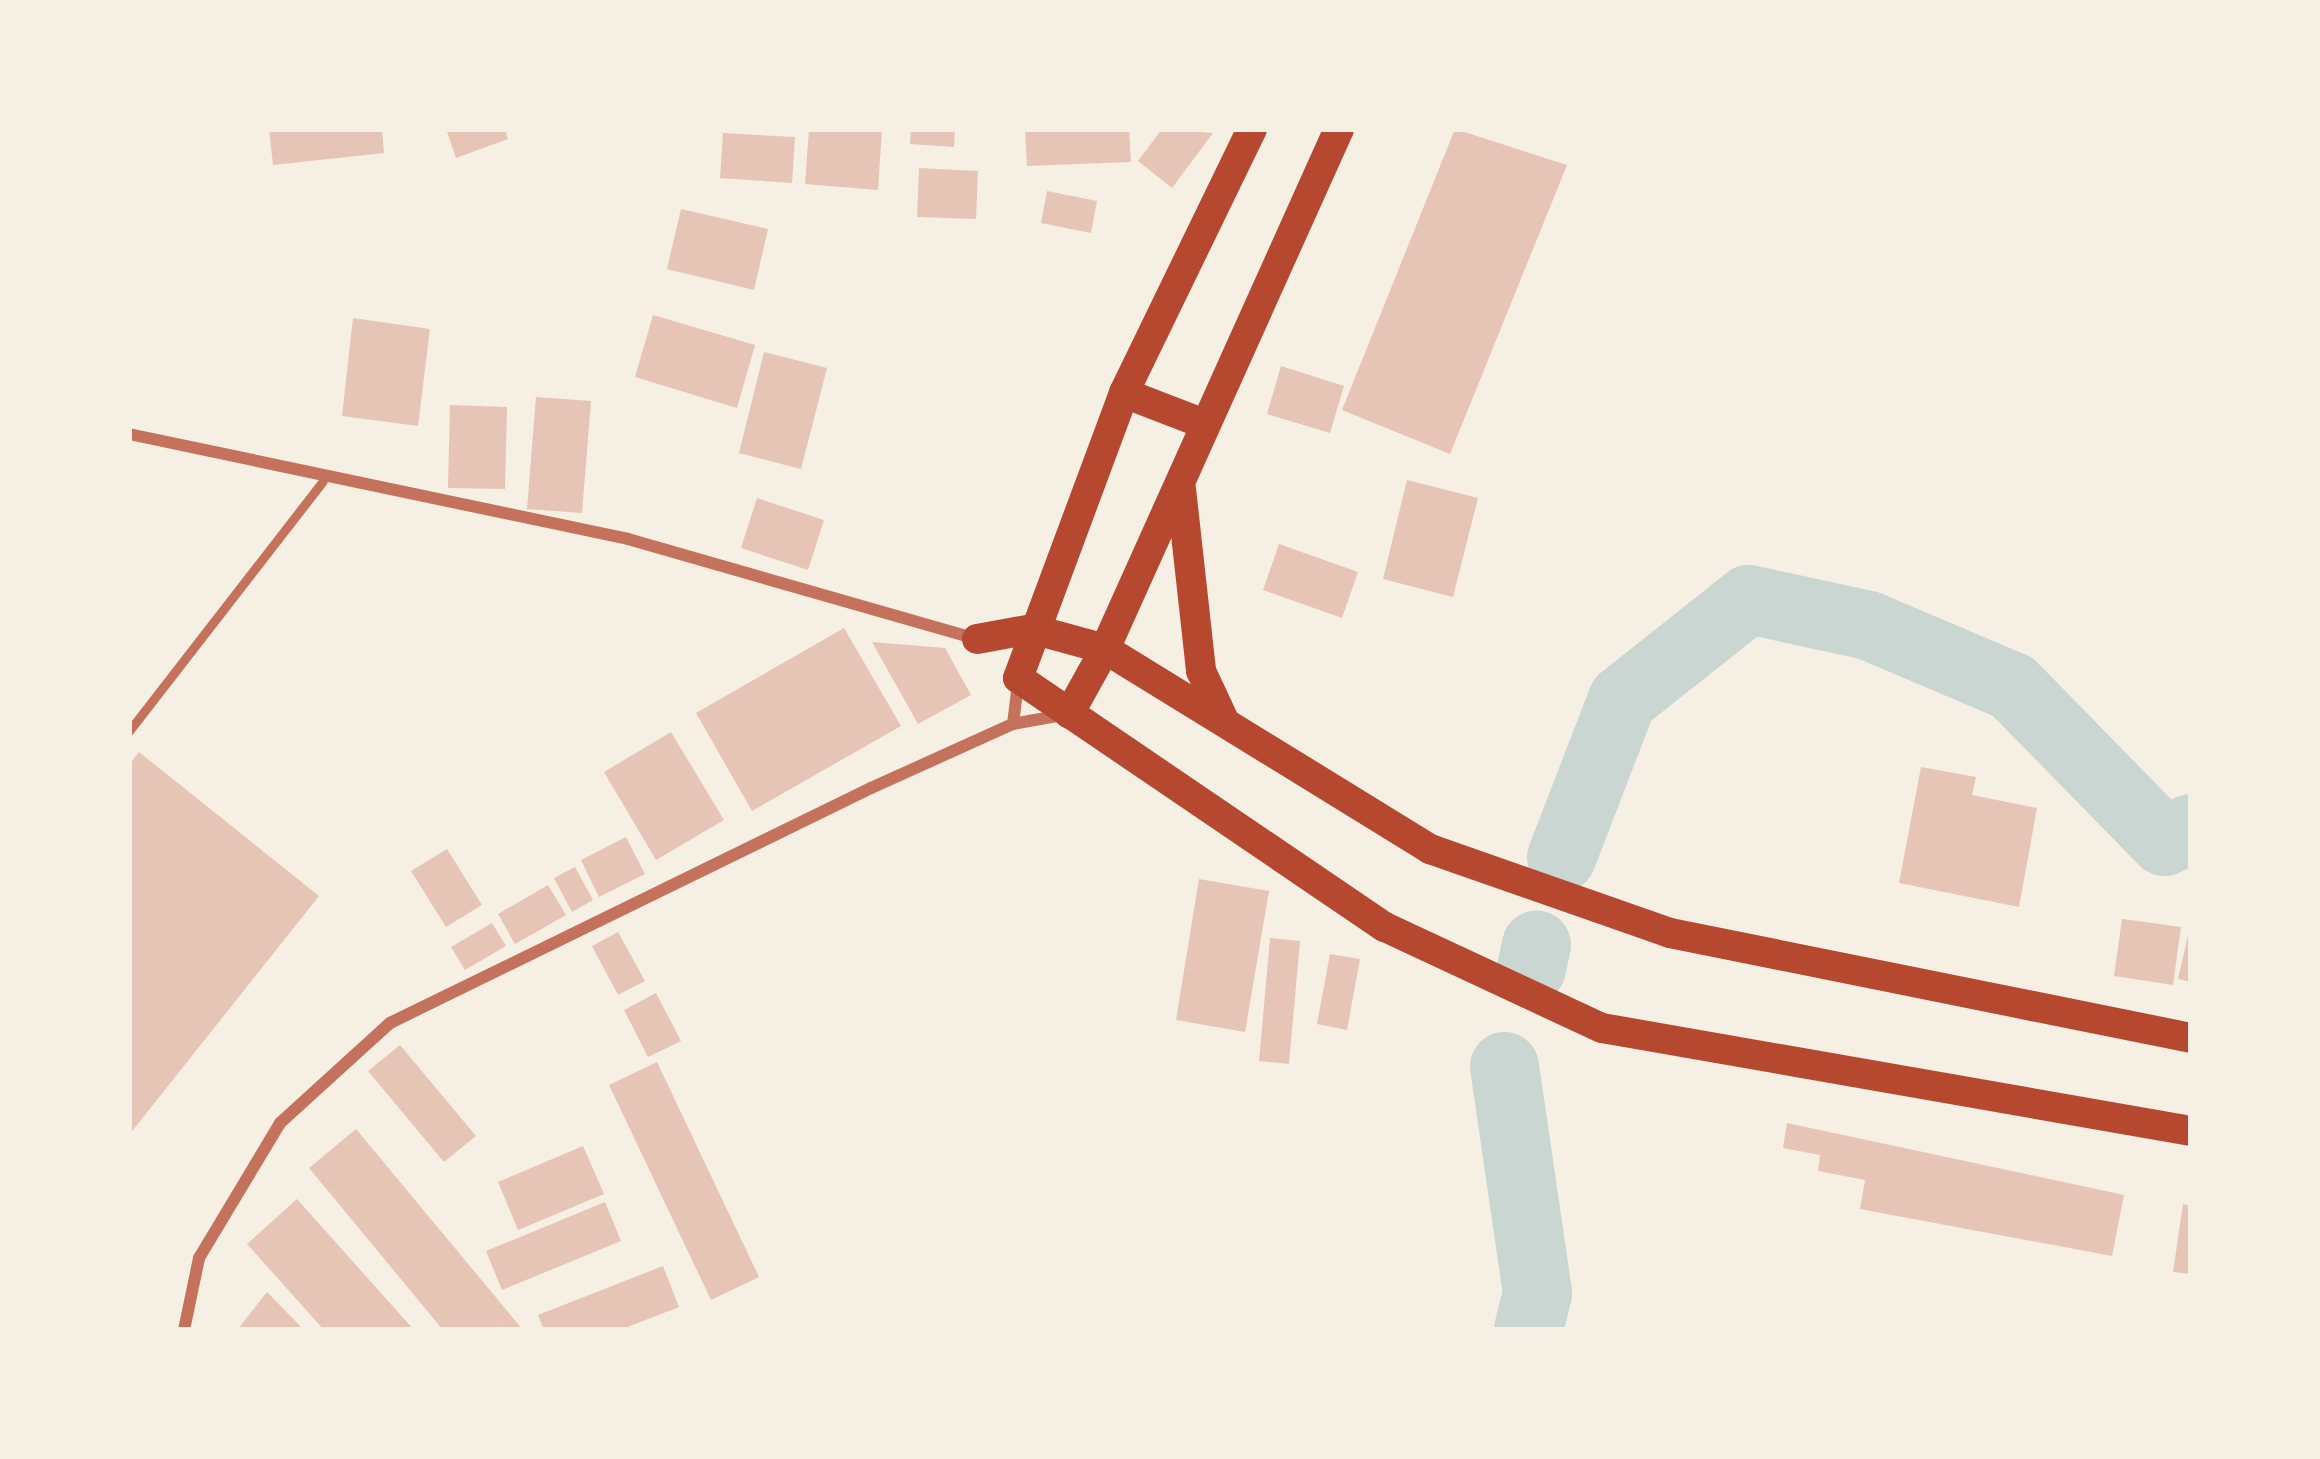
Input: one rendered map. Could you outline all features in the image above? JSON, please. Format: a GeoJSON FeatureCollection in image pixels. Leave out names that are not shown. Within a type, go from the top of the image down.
{"type":"FeatureCollection","features":[{"type":"Feature","properties":{"kind":"main road"},"geometry":{"type":"LineString","coordinates":[[1018,678],[1032,629],[1124,393],[1252,129]]}},
{"type":"Feature","properties":{"kind":"main road"},"geometry":{"type":"LineString","coordinates":[[1069,714],[1105,649],[1199,422],[1339,129]]}},
{"type":"Feature","properties":{"kind":"main road"},"geometry":{"type":"LineString","coordinates":[[1124,393],[1199,422]]}},
{"type":"Feature","properties":{"kind":"main road"},"geometry":{"type":"LineString","coordinates":[[1180,477],[1201,671],[1222,716]]}},
{"type":"Feature","properties":{"kind":"main road"},"geometry":{"type":"LineString","coordinates":[[977,639],[1032,629],[1105,649],[1222,716],[1430,849],[1670,933],[2191,1038]]}},
{"type":"Feature","properties":{"kind":"main road"},"geometry":{"type":"LineString","coordinates":[[977,639],[1018,678],[1274,859],[1385,927],[1603,1028],[2191,1131]]}},
{"type":"Feature","properties":{"kind":"street"},"geometry":{"type":"LineString","coordinates":[[129,434],[323,481],[628,539],[977,639]]}},
{"type":"Feature","properties":{"kind":"street"},"geometry":{"type":"LineString","coordinates":[[1013,724],[1018,678]]}},
{"type":"Feature","properties":{"kind":"street"},"geometry":{"type":"LineString","coordinates":[[184,1330],[199,1258],[280,1123],[391,1023],[1013,724],[1069,714]]}},
{"type":"Feature","properties":{"kind":"lane"},"geometry":{"type":"LineString","coordinates":[[129,731],[323,481]]}},
{"type":"Feature","properties":{"kind":"building"},"geometry":{"type":"Polygon","coordinates":[[[269,129],[382,129],[384,153],[273,165],[269,129]]]}},
{"type":"Feature","properties":{"kind":"building"},"geometry":{"type":"Polygon","coordinates":[[[446,129],[505,129],[508,139],[456,158],[446,129]]]}},
{"type":"Feature","properties":{"kind":"building"},"geometry":{"type":"Polygon","coordinates":[[[809,129],[882,129],[878,190],[805,184],[809,129]]]}},
{"type":"Feature","properties":{"kind":"building"},"geometry":{"type":"Polygon","coordinates":[[[911,129],[955,129],[954,147],[910,144],[911,129]]]}},
{"type":"Feature","properties":{"kind":"building"},"geometry":{"type":"Polygon","coordinates":[[[1025,129],[1129,129],[1131,162],[1027,166],[1025,129]]]}},
{"type":"Feature","properties":{"kind":"building"},"geometry":{"type":"Polygon","coordinates":[[[1162,129],[1213,133],[1172,188],[1138,161],[1162,129]]]}},
{"type":"Feature","properties":{"kind":"building"},"geometry":{"type":"Polygon","coordinates":[[[1455,129],[1567,165],[1450,454],[1342,410],[1455,129]]]}},
{"type":"Feature","properties":{"kind":"building"},"geometry":{"type":"Polygon","coordinates":[[[723,133],[795,137],[792,183],[720,178],[723,133]]]}},
{"type":"Feature","properties":{"kind":"building"},"geometry":{"type":"Polygon","coordinates":[[[919,168],[978,171],[976,219],[917,217],[919,168]]]}},
{"type":"Feature","properties":{"kind":"building"},"geometry":{"type":"Polygon","coordinates":[[[1047,191],[1097,201],[1091,233],[1041,223],[1047,191]]]}},
{"type":"Feature","properties":{"kind":"building"},"geometry":{"type":"Polygon","coordinates":[[[681,209],[768,229],[754,290],[667,269],[681,209]]]}},
{"type":"Feature","properties":{"kind":"building"},"geometry":{"type":"Polygon","coordinates":[[[653,315],[755,345],[737,408],[635,377],[653,315]]]}},
{"type":"Feature","properties":{"kind":"building"},"geometry":{"type":"Polygon","coordinates":[[[353,318],[430,329],[418,426],[342,416],[353,318]]]}},
{"type":"Feature","properties":{"kind":"building"},"geometry":{"type":"Polygon","coordinates":[[[764,352],[827,368],[801,469],[739,453],[764,352]]]}},
{"type":"Feature","properties":{"kind":"building"},"geometry":{"type":"Polygon","coordinates":[[[1281,366],[1344,386],[1330,433],[1267,414],[1281,366]]]}},
{"type":"Feature","properties":{"kind":"building"},"geometry":{"type":"Polygon","coordinates":[[[536,397],[591,401],[582,513],[527,509],[536,397]]]}},
{"type":"Feature","properties":{"kind":"building"},"geometry":{"type":"Polygon","coordinates":[[[450,405],[507,407],[505,489],[448,488],[450,405]]]}},
{"type":"Feature","properties":{"kind":"building"},"geometry":{"type":"Polygon","coordinates":[[[1407,480],[1478,498],[1453,597],[1383,579],[1407,480]]]}},
{"type":"Feature","properties":{"kind":"building"},"geometry":{"type":"Polygon","coordinates":[[[757,498],[824,520],[808,570],[741,548],[757,498]]]}},
{"type":"Feature","properties":{"kind":"building"},"geometry":{"type":"Polygon","coordinates":[[[1279,544],[1358,572],[1342,618],[1263,590],[1279,544]]]}},
{"type":"Feature","properties":{"kind":"building"},"geometry":{"type":"Polygon","coordinates":[[[844,628],[901,726],[752,811],[696,713],[844,628]]]}},
{"type":"Feature","properties":{"kind":"building"},"geometry":{"type":"Polygon","coordinates":[[[872,642],[945,648],[971,695],[918,724],[872,642]]]}},
{"type":"Feature","properties":{"kind":"building"},"geometry":{"type":"Polygon","coordinates":[[[671,732],[724,820],[656,860],[604,772],[671,732]]]}},
{"type":"Feature","properties":{"kind":"building"},"geometry":{"type":"Polygon","coordinates":[[[139,752],[319,896],[129,1135],[129,765],[139,752]]]}},
{"type":"Feature","properties":{"kind":"building"},"geometry":{"type":"Polygon","coordinates":[[[1921,767],[1976,777],[1972,795],[2037,808],[2019,907],[1899,883],[1921,767]]]}},
{"type":"Feature","properties":{"kind":"building"},"geometry":{"type":"Polygon","coordinates":[[[626,837],[645,874],[599,897],[581,860],[626,837]]]}},
{"type":"Feature","properties":{"kind":"building"},"geometry":{"type":"Polygon","coordinates":[[[447,849],[482,905],[446,927],[411,871],[447,849]]]}},
{"type":"Feature","properties":{"kind":"building"},"geometry":{"type":"Polygon","coordinates":[[[575,867],[593,900],[572,912],[554,878],[575,867]]]}},
{"type":"Feature","properties":{"kind":"building"},"geometry":{"type":"Polygon","coordinates":[[[1199,879],[1269,891],[1245,1032],[1176,1020],[1199,879]]]}},
{"type":"Feature","properties":{"kind":"building"},"geometry":{"type":"Polygon","coordinates":[[[548,885],[566,915],[515,944],[498,914],[548,885]]]}},
{"type":"Feature","properties":{"kind":"building"},"geometry":{"type":"Polygon","coordinates":[[[2122,919],[2181,927],[2173,985],[2114,976],[2122,919]]]}},
{"type":"Feature","properties":{"kind":"building"},"geometry":{"type":"Polygon","coordinates":[[[492,923],[506,946],[465,970],[451,947],[492,923]]]}},
{"type":"Feature","properties":{"kind":"building"},"geometry":{"type":"Polygon","coordinates":[[[618,932],[645,981],[618,995],[592,946],[618,932]]]}},
{"type":"Feature","properties":{"kind":"building"},"geometry":{"type":"Polygon","coordinates":[[[2191,932],[2191,982],[2178,979],[2191,932]]]}},
{"type":"Feature","properties":{"kind":"building"},"geometry":{"type":"Polygon","coordinates":[[[1270,938],[1300,941],[1289,1064],[1259,1061],[1270,938]]]}},
{"type":"Feature","properties":{"kind":"building"},"geometry":{"type":"Polygon","coordinates":[[[1330,954],[1360,959],[1347,1030],[1317,1024],[1330,954]]]}},
{"type":"Feature","properties":{"kind":"building"},"geometry":{"type":"Polygon","coordinates":[[[656,993],[681,1041],[648,1057],[624,1010],[656,993]]]}},
{"type":"Feature","properties":{"kind":"building"},"geometry":{"type":"Polygon","coordinates":[[[400,1045],[476,1136],[444,1162],[368,1071],[400,1045]]]}},
{"type":"Feature","properties":{"kind":"building"},"geometry":{"type":"Polygon","coordinates":[[[657,1062],[759,1277],[711,1300],[609,1085],[657,1062]]]}},
{"type":"Feature","properties":{"kind":"building"},"geometry":{"type":"Polygon","coordinates":[[[1787,1123],[2124,1195],[2112,1256],[1860,1209],[1865,1180],[1818,1171],[1820,1155],[1783,1148],[1787,1123]]]}},
{"type":"Feature","properties":{"kind":"building"},"geometry":{"type":"Polygon","coordinates":[[[356,1129],[523,1330],[443,1330],[309,1168],[356,1129]]]}},
{"type":"Feature","properties":{"kind":"building"},"geometry":{"type":"Polygon","coordinates":[[[583,1146],[604,1194],[518,1230],[498,1182],[583,1146]]]}},
{"type":"Feature","properties":{"kind":"building"},"geometry":{"type":"Polygon","coordinates":[[[297,1199],[414,1330],[324,1330],[247,1244],[297,1199]]]}},
{"type":"Feature","properties":{"kind":"building"},"geometry":{"type":"Polygon","coordinates":[[[605,1202],[621,1241],[502,1290],[486,1251],[605,1202]]]}},
{"type":"Feature","properties":{"kind":"building"},"geometry":{"type":"Polygon","coordinates":[[[2183,1204],[2191,1206],[2191,1274],[2173,1272],[2183,1204]]]}},
{"type":"Feature","properties":{"kind":"building"},"geometry":{"type":"Polygon","coordinates":[[[663,1266],[679,1307],[620,1330],[544,1330],[538,1315],[663,1266]]]}},
{"type":"Feature","properties":{"kind":"building"},"geometry":{"type":"Polygon","coordinates":[[[267,1292],[304,1330],[237,1330],[267,1292]]]}},
{"type":"Feature","properties":{"kind":"waterway"},"geometry":{"type":"LineString","coordinates":[[1561,857],[1622,699],[1748,599],[1868,625],[2012,686],[2164,841],[2191,828]]}},
{"type":"Feature","properties":{"kind":"waterway"},"geometry":{"type":"LineString","coordinates":[[1531,968],[1536,945]]}},
{"type":"Feature","properties":{"kind":"waterway"},"geometry":{"type":"LineString","coordinates":[[1504,1066],[1537,1293],[1528,1330]]}}]}
